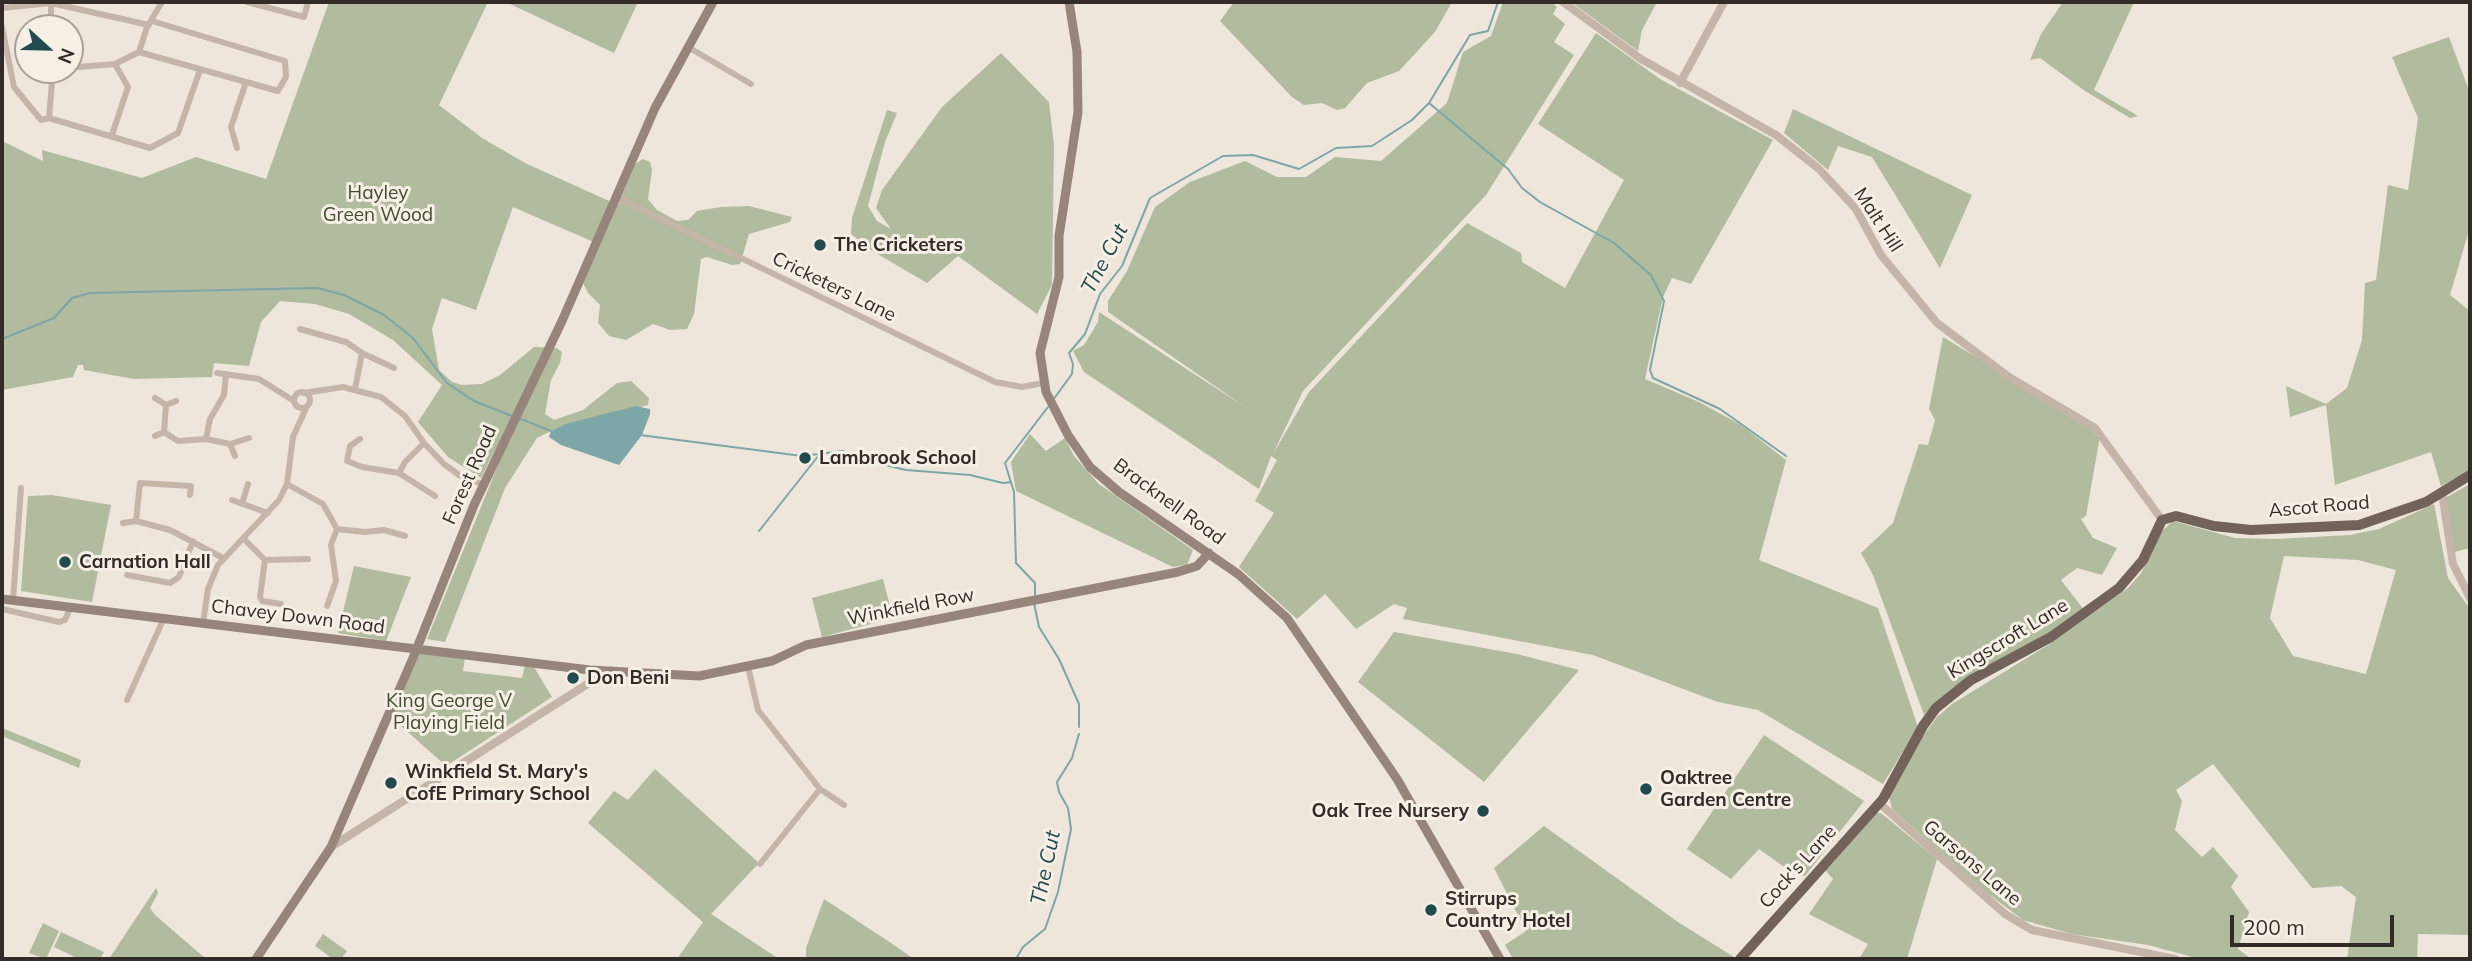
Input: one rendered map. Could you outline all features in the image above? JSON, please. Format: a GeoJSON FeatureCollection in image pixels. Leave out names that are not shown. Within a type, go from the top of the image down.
{"type":"FeatureCollection","features":[{"type":"Feature","properties":{"kind":"main road","name":"Forest Road"},"geometry":{"type":"LineString","coordinates":[[257,959],[331,847],[417,649],[484,485],[655,108],[713,2]]}},
{"type":"Feature","properties":{"kind":"main road","name":"Bracknell Road"},"geometry":{"type":"LineString","coordinates":[[1069,2],[1077,52],[1078,112],[1059,236],[1059,277],[1040,353],[1043,383],[1068,435],[1090,467],[1118,492],[1209,552],[1287,618],[1315,654],[1397,779],[1500,959]]}},
{"type":"Feature","properties":{"kind":"main road","name":"Ascot Road"},"geometry":{"type":"LineString","coordinates":[[2162,520],[2176,516],[2214,526],[2251,530],[2357,525],[2396,514],[2442,493],[2470,475]]}},
{"type":"Feature","properties":{"kind":"main road","name":"Kingscroft Lane"},"geometry":{"type":"LineString","coordinates":[[1881,801],[1924,723],[1951,693],[2051,637],[2119,588],[2143,560],[2162,520]]}},
{"type":"Feature","properties":{"kind":"main road","name":"Winkfield Row"},"geometry":{"type":"LineString","coordinates":[[590,670],[699,676],[748,667],[772,661],[806,645],[1178,572],[1197,566],[1209,552]]}},
{"type":"Feature","properties":{"kind":"main road","name":"Chavey Down Road"},"geometry":{"type":"LineString","coordinates":[[2,599],[590,670]]}},
{"type":"Feature","properties":{"kind":"main road","name":"Cock's Lane"},"geometry":{"type":"LineString","coordinates":[[1740,959],[1881,801]]}},
{"type":"Feature","properties":{"kind":"street"},"geometry":{"type":"LineString","coordinates":[[2,10],[32,2],[51,2],[150,23],[285,61],[286,77],[278,91],[139,52]]}},
{"type":"Feature","properties":{"kind":"street"},"geometry":{"type":"LineString","coordinates":[[84,67],[115,65],[139,52],[150,23],[162,2]]}},
{"type":"Feature","properties":{"kind":"street"},"geometry":{"type":"LineString","coordinates":[[247,2],[304,17],[308,2]]}},
{"type":"Feature","properties":{"kind":"street","name":"Malt Hill"},"geometry":{"type":"LineString","coordinates":[[1563,2],[1595,27],[1680,83],[1776,135],[1818,168],[1852,203],[1881,255],[1937,323],[2010,377],[2095,428],[2162,520]]}},
{"type":"Feature","properties":{"kind":"street"},"geometry":{"type":"LineString","coordinates":[[1680,83],[1724,2]]}},
{"type":"Feature","properties":{"kind":"street"},"geometry":{"type":"LineString","coordinates":[[2,27],[15,87],[41,120],[50,118],[150,148],[178,133],[200,70]]}},
{"type":"Feature","properties":{"kind":"street"},"geometry":{"type":"LineString","coordinates":[[688,47],[751,84]]}},
{"type":"Feature","properties":{"kind":"street"},"geometry":{"type":"LineString","coordinates":[[113,135],[128,88],[115,65]]}},
{"type":"Feature","properties":{"kind":"street"},"geometry":{"type":"LineString","coordinates":[[237,148],[231,127],[246,82]]}},
{"type":"Feature","properties":{"kind":"street"},"geometry":{"type":"LineString","coordinates":[[50,118],[52,84]]}},
{"type":"Feature","properties":{"kind":"street","name":"Cricketers Lane"},"geometry":{"type":"LineString","coordinates":[[616,197],[995,382],[1022,387],[1043,383]]}},
{"type":"Feature","properties":{"kind":"street"},"geometry":{"type":"LineString","coordinates":[[300,328],[346,342],[394,368]]}},
{"type":"Feature","properties":{"kind":"street"},"geometry":{"type":"LineString","coordinates":[[355,389],[362,353]]}},
{"type":"Feature","properties":{"kind":"street"},"geometry":{"type":"LineString","coordinates":[[217,373],[259,379],[308,403]]}},
{"type":"Feature","properties":{"kind":"street"},"geometry":{"type":"LineString","coordinates":[[206,439],[210,419],[223,396],[226,374]]}},
{"type":"Feature","properties":{"kind":"street"},"geometry":{"type":"LineString","coordinates":[[297,398],[323,390],[355,389],[394,405],[412,423],[424,443],[459,475],[484,485]]}},
{"type":"Feature","properties":{"kind":"street"},"geometry":{"type":"LineString","coordinates":[[203,623],[212,576],[223,558],[268,513],[287,484],[293,437],[299,421],[308,403],[323,390]]}},
{"type":"Feature","properties":{"kind":"street"},"geometry":{"type":"LineString","coordinates":[[155,398],[166,405]]}},
{"type":"Feature","properties":{"kind":"street"},"geometry":{"type":"LineString","coordinates":[[297,398],[308,403]]}},
{"type":"Feature","properties":{"kind":"street"},"geometry":{"type":"LineString","coordinates":[[297,398],[299,421]]}},
{"type":"Feature","properties":{"kind":"street"},"geometry":{"type":"LineString","coordinates":[[166,405],[176,401]]}},
{"type":"Feature","properties":{"kind":"street"},"geometry":{"type":"LineString","coordinates":[[163,432],[166,405]]}},
{"type":"Feature","properties":{"kind":"street"},"geometry":{"type":"LineString","coordinates":[[163,432],[178,441],[206,439],[230,443],[249,438]]}},
{"type":"Feature","properties":{"kind":"street"},"geometry":{"type":"LineString","coordinates":[[155,436],[163,432]]}},
{"type":"Feature","properties":{"kind":"street"},"geometry":{"type":"LineString","coordinates":[[360,439],[350,446],[347,461],[362,467],[399,473],[435,496]]}},
{"type":"Feature","properties":{"kind":"street"},"geometry":{"type":"LineString","coordinates":[[230,443],[235,456]]}},
{"type":"Feature","properties":{"kind":"street"},"geometry":{"type":"LineString","coordinates":[[399,473],[405,462],[424,443]]}},
{"type":"Feature","properties":{"kind":"street"},"geometry":{"type":"LineString","coordinates":[[136,521],[140,483],[191,486],[190,495]]}},
{"type":"Feature","properties":{"kind":"street"},"geometry":{"type":"LineString","coordinates":[[242,504],[248,484]]}},
{"type":"Feature","properties":{"kind":"street"},"geometry":{"type":"LineString","coordinates":[[287,484],[323,504],[337,529],[331,545],[336,581],[327,606]]}},
{"type":"Feature","properties":{"kind":"street"},"geometry":{"type":"LineString","coordinates":[[13,600],[21,488]]}},
{"type":"Feature","properties":{"kind":"street"},"geometry":{"type":"LineString","coordinates":[[2442,493],[2453,564],[2470,598]]}},
{"type":"Feature","properties":{"kind":"street"},"geometry":{"type":"LineString","coordinates":[[232,500],[268,513]]}},
{"type":"Feature","properties":{"kind":"street"},"geometry":{"type":"LineString","coordinates":[[123,523],[136,521],[170,530],[223,558]]}},
{"type":"Feature","properties":{"kind":"street"},"geometry":{"type":"LineString","coordinates":[[337,529],[365,532],[384,530],[405,536]]}},
{"type":"Feature","properties":{"kind":"street"},"geometry":{"type":"LineString","coordinates":[[244,539],[265,560],[308,559]]}},
{"type":"Feature","properties":{"kind":"street"},"geometry":{"type":"LineString","coordinates":[[127,575],[170,583],[179,577],[193,541]]}},
{"type":"Feature","properties":{"kind":"street"},"geometry":{"type":"LineString","coordinates":[[265,560],[260,597],[262,601],[281,604]]}},
{"type":"Feature","properties":{"kind":"street"},"geometry":{"type":"LineString","coordinates":[[2,609],[59,621],[65,620],[70,608]]}},
{"type":"Feature","properties":{"kind":"street"},"geometry":{"type":"LineString","coordinates":[[127,700],[164,618]]}},
{"type":"Feature","properties":{"kind":"street"},"geometry":{"type":"LineString","coordinates":[[748,667],[758,710],[820,789],[844,805]]}},
{"type":"Feature","properties":{"kind":"street"},"geometry":{"type":"LineString","coordinates":[[589,683],[590,670]]}},
{"type":"Feature","properties":{"kind":"street","name":"Winkfield Row"},"geometry":{"type":"LineString","coordinates":[[331,847],[589,683],[616,670]]}},
{"type":"Feature","properties":{"kind":"street"},"geometry":{"type":"LineString","coordinates":[[760,864],[820,789]]}},
{"type":"Feature","properties":{"kind":"street","name":"Garsons Lane"},"geometry":{"type":"LineString","coordinates":[[1881,801],[2005,914],[2032,930],[2175,959]]}},
{"type":"Feature","properties":{"kind":"green space","name":"Hayley Green Wood"},"geometry":{"type":"Polygon","coordinates":[[[329,2],[488,2],[439,105],[482,138],[527,164],[618,205],[635,164],[643,159],[650,162],[652,170],[648,199],[657,210],[677,221],[688,220],[697,211],[749,206],[792,217],[790,222],[749,234],[740,264],[732,265],[707,257],[701,259],[694,314],[687,329],[670,330],[653,324],[626,340],[609,336],[598,323],[600,305],[588,293],[583,283],[596,243],[513,207],[476,310],[442,298],[432,329],[439,370],[452,382],[462,385],[482,384],[500,375],[534,347],[557,348],[562,352],[560,363],[551,380],[545,414],[554,420],[583,410],[617,383],[631,381],[649,398],[648,405],[565,424],[537,438],[505,488],[445,642],[427,639],[503,453],[495,450],[481,478],[448,457],[418,422],[442,385],[393,340],[349,314],[315,304],[280,301],[261,322],[249,366],[214,363],[212,377],[134,379],[84,370],[83,365],[78,365],[73,377],[2,390],[2,141],[43,161],[42,150],[142,178],[196,157],[266,179],[329,2]]]}},
{"type":"Feature","properties":{"kind":"green space"},"geometry":{"type":"Polygon","coordinates":[[[506,2],[638,2],[614,53],[506,2]]]}},
{"type":"Feature","properties":{"kind":"green space"},"geometry":{"type":"Polygon","coordinates":[[[1234,2],[1452,2],[1435,32],[1399,71],[1367,83],[1345,108],[1337,110],[1322,103],[1304,105],[1292,97],[1220,21],[1234,2]]]}},
{"type":"Feature","properties":{"kind":"green space"},"geometry":{"type":"Polygon","coordinates":[[[1503,2],[1551,2],[1557,7],[1553,14],[1565,24],[1554,42],[1574,55],[1486,195],[1303,391],[1273,454],[1309,392],[1467,223],[1521,253],[1522,262],[1565,288],[1624,180],[1538,124],[1596,33],[1660,79],[1773,140],[1691,284],[1672,278],[1663,297],[1645,379],[1699,402],[1741,425],[1786,460],[1759,560],[1878,608],[1918,727],[1883,784],[1758,710],[1718,702],[1593,655],[1403,619],[1407,608],[1394,604],[1356,629],[1325,594],[1297,619],[1239,567],[1274,513],[1255,501],[1277,460],[1271,456],[1259,489],[1084,372],[1073,351],[1084,345],[1098,322],[1099,312],[1245,407],[1108,312],[1108,301],[1127,271],[1155,207],[1190,182],[1245,161],[1277,177],[1306,177],[1335,157],[1381,161],[1447,103],[1463,52],[1491,36],[1503,2]]]}},
{"type":"Feature","properties":{"kind":"green space"},"geometry":{"type":"Polygon","coordinates":[[[1571,2],[1657,2],[1642,30],[1638,51],[1571,2]]]}},
{"type":"Feature","properties":{"kind":"green space"},"geometry":{"type":"Polygon","coordinates":[[[2063,2],[2134,2],[2094,90],[2138,116],[2130,118],[2085,91],[2040,58],[2030,60],[2041,34],[2063,2]]]}},
{"type":"Feature","properties":{"kind":"green space"},"geometry":{"type":"Polygon","coordinates":[[[2449,37],[2470,93],[2470,227],[2450,295],[2470,311],[2470,471],[2441,486],[2431,452],[2335,485],[2326,405],[2290,417],[2286,386],[2326,404],[2347,388],[2362,340],[2365,283],[2376,280],[2388,185],[2408,190],[2418,118],[2392,57],[2449,37]]]}},
{"type":"Feature","properties":{"kind":"green space"},"geometry":{"type":"Polygon","coordinates":[[[1001,53],[1049,102],[1054,145],[1052,285],[1037,314],[958,256],[927,283],[874,252],[851,234],[852,218],[887,110],[897,113],[885,142],[868,206],[877,221],[891,229],[876,208],[882,190],[942,107],[1001,53]]]}},
{"type":"Feature","properties":{"kind":"green space"},"geometry":{"type":"Polygon","coordinates":[[[1793,109],[1972,195],[1940,268],[1872,157],[1838,146],[1828,170],[1784,133],[1793,109]]]}},
{"type":"Feature","properties":{"kind":"green space"},"geometry":{"type":"Polygon","coordinates":[[[1943,337],[2092,427],[2100,436],[2086,516],[2081,519],[2093,538],[2117,548],[2102,575],[2077,568],[2061,580],[2084,610],[2049,638],[1939,700],[1924,715],[1873,575],[1861,553],[1893,523],[1919,444],[1928,445],[1935,420],[1929,409],[1943,337]]]}},
{"type":"Feature","properties":{"kind":"green space"},"geometry":{"type":"Polygon","coordinates":[[[1030,434],[1046,451],[1065,438],[1074,456],[1099,484],[1193,550],[1187,565],[1173,567],[1016,491],[1011,462],[1030,434]]]}},
{"type":"Feature","properties":{"kind":"green space"},"geometry":{"type":"Polygon","coordinates":[[[2470,484],[2470,548],[2455,552],[2445,498],[2470,484]]]}},
{"type":"Feature","properties":{"kind":"green space"},"geometry":{"type":"Polygon","coordinates":[[[52,495],[111,505],[92,602],[21,591],[28,496],[52,495]]]}},
{"type":"Feature","properties":{"kind":"green space"},"geometry":{"type":"Polygon","coordinates":[[[2434,504],[2448,578],[2470,609],[2470,935],[2418,934],[2417,959],[2347,959],[2356,897],[2341,886],[2312,888],[2213,764],[2176,790],[2182,801],[2175,830],[2202,857],[2213,847],[2238,876],[2231,887],[2249,912],[2238,949],[2248,956],[2247,959],[2200,959],[2148,945],[2072,934],[2023,920],[1987,893],[1892,809],[1889,797],[1919,742],[1936,718],[1952,704],[2048,645],[2128,588],[2141,573],[2159,534],[2173,521],[2235,538],[2350,535],[2379,529],[2434,504]],[[2284,556],[2270,618],[2293,656],[2366,674],[2396,570],[2358,560],[2284,556]]]}},
{"type":"Feature","properties":{"kind":"green space"},"geometry":{"type":"Polygon","coordinates":[[[354,566],[411,577],[386,641],[338,633],[354,566]]]}},
{"type":"Feature","properties":{"kind":"green space"},"geometry":{"type":"Polygon","coordinates":[[[883,579],[893,618],[822,637],[812,598],[883,579]]]}},
{"type":"Feature","properties":{"kind":"green space"},"geometry":{"type":"Polygon","coordinates":[[[1394,632],[1517,654],[1579,670],[1484,782],[1358,682],[1394,632]]]}},
{"type":"Feature","properties":{"kind":"green space","name":"King George V Playing Field"},"geometry":{"type":"Polygon","coordinates":[[[420,653],[465,657],[463,671],[522,678],[525,665],[534,667],[552,697],[446,766],[392,718],[420,653]]]}},
{"type":"Feature","properties":{"kind":"green space"},"geometry":{"type":"Polygon","coordinates":[[[2,728],[81,760],[79,768],[2,736],[2,728]]]}},
{"type":"Feature","properties":{"kind":"green space"},"geometry":{"type":"Polygon","coordinates":[[[1764,735],[1864,801],[1805,876],[1791,872],[1759,849],[1731,879],[1687,849],[1764,735]]]}},
{"type":"Feature","properties":{"kind":"green space"},"geometry":{"type":"Polygon","coordinates":[[[655,769],[759,863],[711,914],[779,959],[677,959],[703,922],[588,823],[614,791],[628,800],[655,769]]]}},
{"type":"Feature","properties":{"kind":"green space"},"geometry":{"type":"Polygon","coordinates":[[[1875,813],[1881,813],[1937,859],[1907,959],[1859,959],[1868,944],[1809,914],[1833,879],[1825,870],[1875,813]]]}},
{"type":"Feature","properties":{"kind":"green space"},"geometry":{"type":"Polygon","coordinates":[[[1544,826],[1678,922],[1734,957],[1513,959],[1505,945],[1526,931],[1494,868],[1544,826]]]}},
{"type":"Feature","properties":{"kind":"green space"},"geometry":{"type":"Polygon","coordinates":[[[156,888],[158,893],[150,908],[206,959],[109,959],[156,888]]]}},
{"type":"Feature","properties":{"kind":"green space"},"geometry":{"type":"Polygon","coordinates":[[[824,899],[914,959],[806,959],[806,948],[824,899]]]}},
{"type":"Feature","properties":{"kind":"green space"},"geometry":{"type":"Polygon","coordinates":[[[43,923],[59,931],[46,959],[29,953],[43,923]]]}},
{"type":"Feature","properties":{"kind":"green space"},"geometry":{"type":"Polygon","coordinates":[[[61,932],[104,952],[100,959],[79,959],[54,947],[61,932]]]}},
{"type":"Feature","properties":{"kind":"green space"},"geometry":{"type":"Polygon","coordinates":[[[323,934],[347,951],[341,959],[333,959],[315,946],[323,934]]]}},
{"type":"Feature","properties":{"kind":"water"},"geometry":{"type":"Polygon","coordinates":[[[636,406],[650,409],[650,414],[642,435],[619,465],[561,445],[549,437],[551,431],[565,424],[636,406]]]}},
{"type":"Feature","properties":{"kind":"waterway","name":"The Cut"},"geometry":{"type":"LineString","coordinates":[[1053,400],[1072,374],[1073,364],[1069,353],[1085,334],[1100,294],[1122,266],[1150,198],[1223,156],[1253,155],[1299,169],[1336,148],[1372,146],[1412,120],[1429,103],[1470,35],[1488,31],[1498,2]]}},
{"type":"Feature","properties":{"kind":"waterway"},"geometry":{"type":"LineString","coordinates":[[1429,103],[1508,169],[1522,188],[1540,202],[1614,243],[1651,275],[1664,301],[1650,370],[1653,378],[1720,409],[1786,456]]}},
{"type":"Feature","properties":{"kind":"waterway"},"geometry":{"type":"LineString","coordinates":[[2,339],[54,318],[72,298],[90,293],[317,288],[344,295],[384,315],[413,338],[447,383],[474,401],[512,416]]}},
{"type":"Feature","properties":{"kind":"waterway","name":"The Cut"},"geometry":{"type":"LineString","coordinates":[[1035,597],[1035,583],[1016,563],[1014,492],[1005,463],[1048,407]]}},
{"type":"Feature","properties":{"kind":"waterway"},"geometry":{"type":"LineString","coordinates":[[521,419],[551,431]]}},
{"type":"Feature","properties":{"kind":"waterway"},"geometry":{"type":"LineString","coordinates":[[640,435],[802,456],[843,451],[860,459],[906,470],[970,475],[1003,483],[1011,482]]}},
{"type":"Feature","properties":{"kind":"waterway"},"geometry":{"type":"LineString","coordinates":[[759,531],[819,455]]}},
{"type":"Feature","properties":{"kind":"waterway","name":"The Cut"},"geometry":{"type":"LineString","coordinates":[[1034,603],[1039,627],[1059,659],[1079,704],[1079,727]]}},
{"type":"Feature","properties":{"kind":"waterway","name":"The Cut"},"geometry":{"type":"LineString","coordinates":[[1016,959],[1023,947],[1045,929],[1058,892],[1071,829],[1068,808],[1057,782],[1072,758],[1079,734]]}},
{"type":"Feature","properties":{"kind":"place","name":"The Cricketers"},"geometry":{"type":"Point","coordinates":[820,245]}},
{"type":"Feature","properties":{"kind":"place","name":"Lambrook School"},"geometry":{"type":"Point","coordinates":[805,458]}},
{"type":"Feature","properties":{"kind":"place","name":"Carnation Hall"},"geometry":{"type":"Point","coordinates":[65,562]}},
{"type":"Feature","properties":{"kind":"place","name":"Don Beni"},"geometry":{"type":"Point","coordinates":[573,678]}},
{"type":"Feature","properties":{"kind":"place","name":"Winkfield St. Mary's CofE Primary School"},"geometry":{"type":"Point","coordinates":[391,783]}},
{"type":"Feature","properties":{"kind":"place","name":"Oaktree Garden Centre"},"geometry":{"type":"Point","coordinates":[1646,789]}},
{"type":"Feature","properties":{"kind":"place","name":"Oak Tree Nursery"},"geometry":{"type":"Point","coordinates":[1483,811]}},
{"type":"Feature","properties":{"kind":"place","name":"Stirrups Country Hotel"},"geometry":{"type":"Point","coordinates":[1431,910]}}]}
